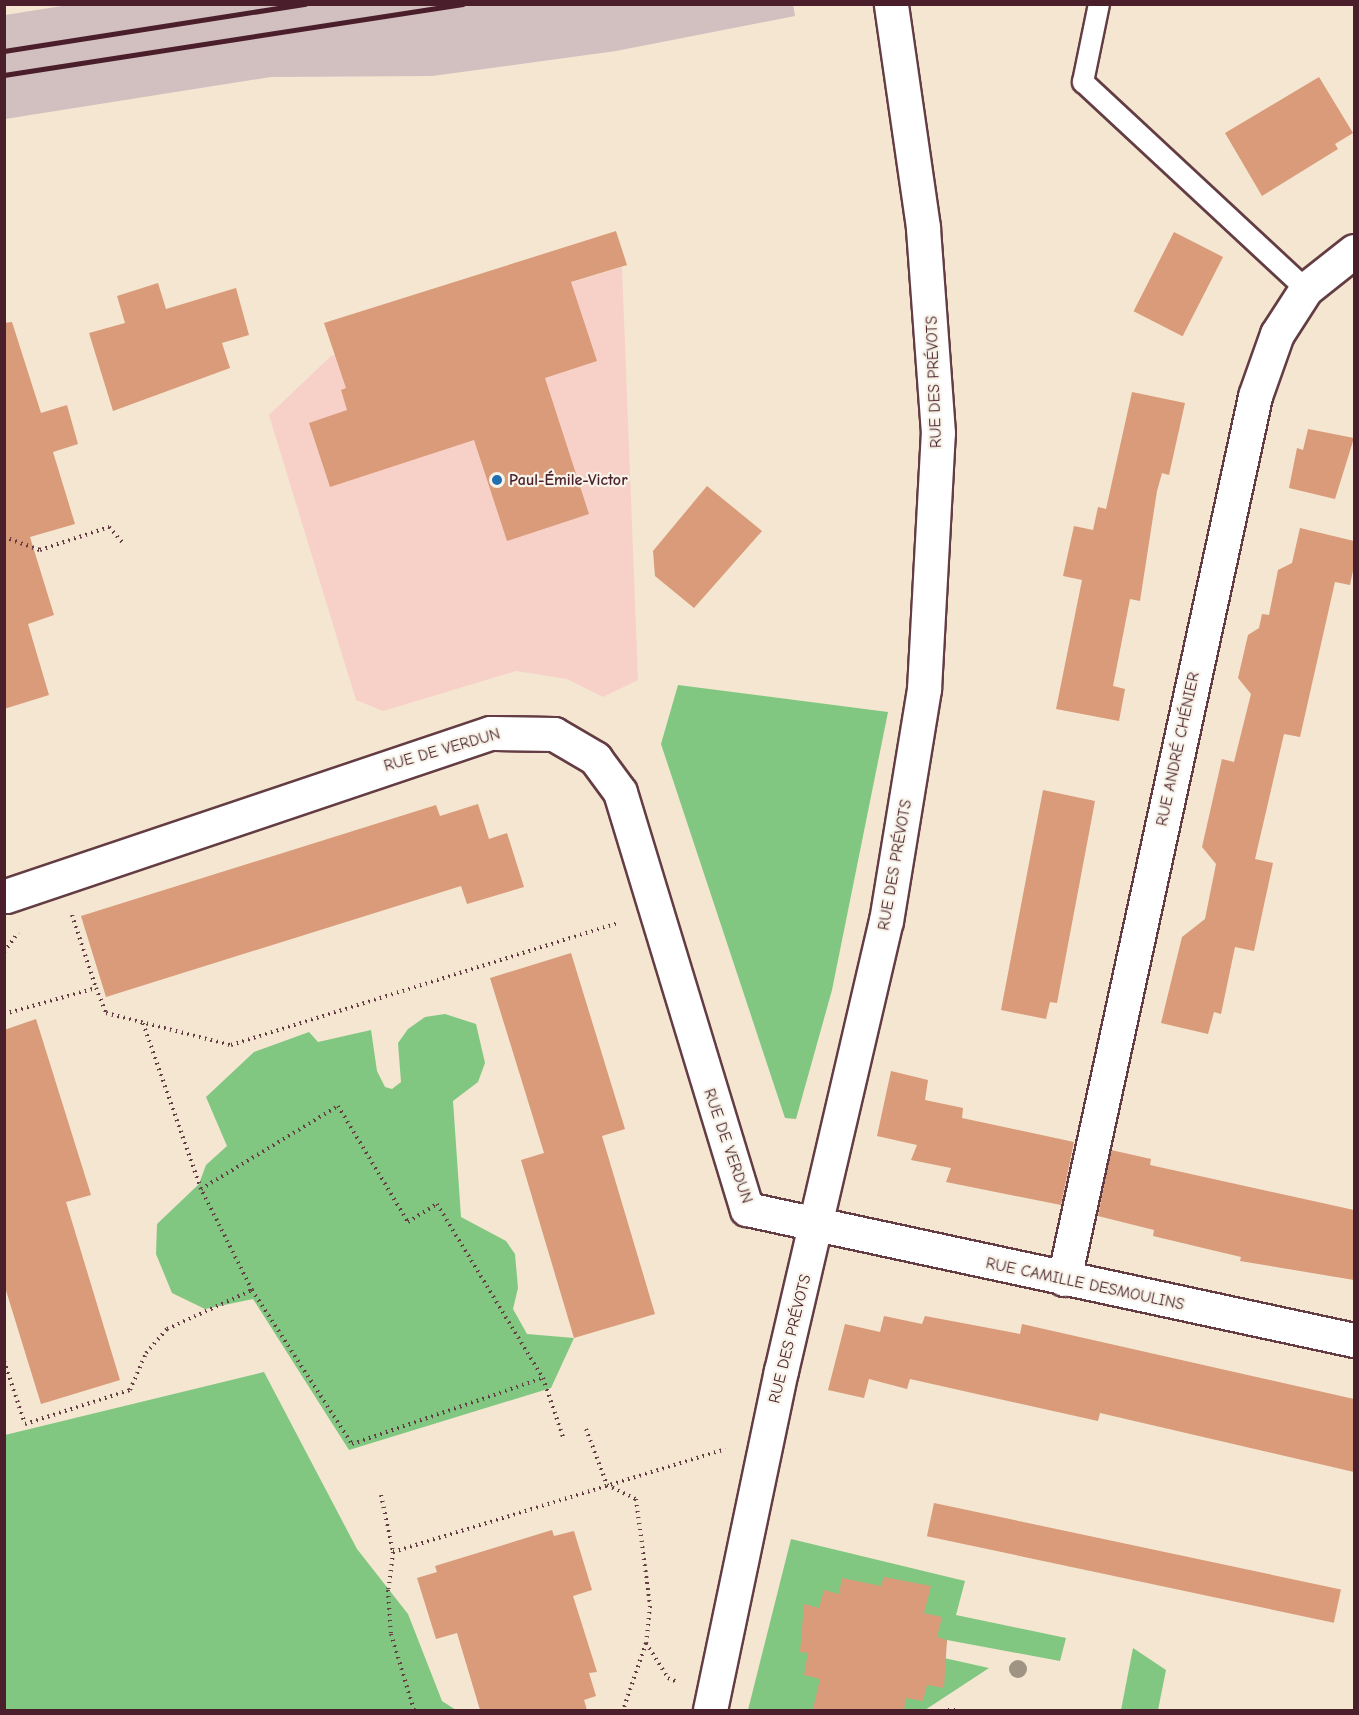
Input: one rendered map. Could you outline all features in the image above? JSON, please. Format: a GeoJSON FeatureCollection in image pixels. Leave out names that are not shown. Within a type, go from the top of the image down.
{"type":"FeatureCollection","features":[{"type":"Feature","properties":{"kind":"street","name":"RUE DES PRÉVOTS"},"geometry":{"type":"LineString","coordinates":[[710,1710],[766,1437],[886,921],[924,689],[938,433],[922,227],[891,4]]}},
{"type":"Feature","properties":{"kind":"street","name":"RUE ANDRÉ CHÉNIER"},"geometry":{"type":"LineString","coordinates":[[1064,1279],[1255,396],[1277,334],[1306,289],[1354,251]]}},
{"type":"Feature","properties":{"kind":"street","name":"RUE DE VERDUN"},"geometry":{"type":"LineString","coordinates":[[6,896],[370,771],[490,733],[526,730],[578,744],[620,792],[747,1209],[816,1224]]}},
{"type":"Feature","properties":{"kind":"street","name":"RUE CAMILLE DESMOULINS"},"geometry":{"type":"LineString","coordinates":[[816,1224],[1354,1340]]}},
{"type":"Feature","properties":{"kind":"lane"},"geometry":{"type":"LineString","coordinates":[[1099,4],[1083,82],[1306,289]]}},
{"type":"Feature","properties":{"kind":"path"},"geometry":{"type":"LineString","coordinates":[[4,537],[39,550],[109,528],[122,542]]}},
{"type":"Feature","properties":{"kind":"path"},"geometry":{"type":"LineString","coordinates":[[59,877],[106,1013],[231,1045],[655,911]]}},
{"type":"Feature","properties":{"kind":"path"},"geometry":{"type":"LineString","coordinates":[[4,1014],[96,988]]}},
{"type":"Feature","properties":{"kind":"path"},"geometry":{"type":"LineString","coordinates":[[142,1022],[201,1189],[252,1290],[352,1444],[543,1378]]}},
{"type":"Feature","properties":{"kind":"path"},"geometry":{"type":"LineString","coordinates":[[201,1189],[338,1106],[408,1222],[437,1204],[543,1378],[563,1437]]}},
{"type":"Feature","properties":{"kind":"path"},"geometry":{"type":"LineString","coordinates":[[4,1361],[25,1424],[130,1390],[146,1353],[167,1329],[252,1290]]}},
{"type":"Feature","properties":{"kind":"path"},"geometry":{"type":"LineString","coordinates":[[586,1429],[607,1485],[636,1499],[650,1606],[646,1643],[623,1710]]}},
{"type":"Feature","properties":{"kind":"path"},"geometry":{"type":"LineString","coordinates":[[393,1552],[766,1437]]}},
{"type":"Feature","properties":{"kind":"path"},"geometry":{"type":"LineString","coordinates":[[381,1494],[393,1552],[388,1590],[391,1634],[414,1710]]}},
{"type":"Feature","properties":{"kind":"path"},"geometry":{"type":"LineString","coordinates":[[948,1710],[956,1710]]}},
{"type":"Feature","properties":{"kind":"shaded area"},"geometry":{"type":"Polygon","coordinates":[[[75,4],[793,4],[795,16],[616,51],[432,76],[271,77],[5,119],[5,15],[75,4]]]}},
{"type":"Feature","properties":{"kind":"shaded area"},"geometry":{"type":"Polygon","coordinates":[[[622,267],[638,680],[603,697],[567,679],[516,671],[383,711],[356,700],[269,415],[331,356],[622,267]]]}},
{"type":"Feature","properties":{"kind":"green space"},"geometry":{"type":"Polygon","coordinates":[[[678,685],[888,712],[832,990],[796,1119],[785,1118],[661,744],[678,685]]]}},
{"type":"Feature","properties":{"kind":"green space"},"geometry":{"type":"Polygon","coordinates":[[[445,1014],[476,1024],[485,1063],[478,1082],[453,1101],[461,1217],[506,1241],[515,1254],[518,1288],[513,1309],[527,1334],[574,1338],[551,1388],[349,1450],[253,1299],[205,1309],[172,1293],[156,1254],[157,1224],[199,1184],[206,1165],[227,1146],[206,1097],[254,1052],[309,1032],[318,1042],[371,1030],[377,1071],[385,1087],[392,1089],[401,1082],[398,1043],[408,1029],[425,1017],[445,1014]]]}},
{"type":"Feature","properties":{"kind":"green space"},"geometry":{"type":"Polygon","coordinates":[[[264,1372],[357,1549],[408,1614],[442,1701],[456,1710],[5,1710],[5,1435],[264,1372]]]}},
{"type":"Feature","properties":{"kind":"green space"},"geometry":{"type":"Polygon","coordinates":[[[791,1539],[965,1581],[956,1615],[1066,1638],[1060,1661],[947,1640],[944,1658],[989,1668],[925,1710],[748,1710],[791,1539]]]}},
{"type":"Feature","properties":{"kind":"green space"},"geometry":{"type":"Polygon","coordinates":[[[1133,1648],[1166,1670],[1158,1710],[1121,1710],[1133,1648]]]}},
{"type":"Feature","properties":{"kind":"building"},"geometry":{"type":"Polygon","coordinates":[[[1319,77],[1353,133],[1335,144],[1338,149],[1262,196],[1225,133],[1319,77]]]}},
{"type":"Feature","properties":{"kind":"building"},"geometry":{"type":"Polygon","coordinates":[[[616,231],[627,265],[571,282],[597,361],[545,378],[589,514],[507,541],[474,440],[330,487],[309,423],[347,410],[341,390],[346,388],[324,323],[616,231]]]}},
{"type":"Feature","properties":{"kind":"building"},"geometry":{"type":"Polygon","coordinates":[[[1174,232],[1223,257],[1183,336],[1134,311],[1174,232]]]}},
{"type":"Feature","properties":{"kind":"building"},"geometry":{"type":"Polygon","coordinates":[[[158,283],[166,309],[236,288],[249,335],[222,343],[230,368],[113,411],[89,333],[125,323],[117,296],[158,283]]]}},
{"type":"Feature","properties":{"kind":"building"},"geometry":{"type":"Polygon","coordinates":[[[12,322],[41,413],[67,405],[78,444],[53,452],[75,524],[30,537],[54,615],[28,624],[49,695],[4,709],[4,323],[12,322]]]}},
{"type":"Feature","properties":{"kind":"building"},"geometry":{"type":"Polygon","coordinates":[[[1132,392],[1185,403],[1169,475],[1162,473],[1157,491],[1140,601],[1130,599],[1113,686],[1125,689],[1119,721],[1056,709],[1082,580],[1063,576],[1074,526],[1093,530],[1098,507],[1106,509],[1132,392]]]}},
{"type":"Feature","properties":{"kind":"building"},"geometry":{"type":"Polygon","coordinates":[[[1308,429],[1354,438],[1335,499],[1289,488],[1297,448],[1303,450],[1308,429]]]}},
{"type":"Feature","properties":{"kind":"building"},"geometry":{"type":"Polygon","coordinates":[[[707,486],[762,531],[694,608],[655,576],[653,551],[707,486]]]}},
{"type":"Feature","properties":{"kind":"building"},"geometry":{"type":"Polygon","coordinates":[[[1300,528],[1354,541],[1354,566],[1350,585],[1335,582],[1300,737],[1284,734],[1255,859],[1273,863],[1254,951],[1235,947],[1221,1014],[1214,1012],[1208,1034],[1161,1023],[1182,937],[1205,919],[1216,864],[1202,847],[1222,759],[1234,762],[1251,694],[1238,678],[1248,635],[1259,628],[1262,614],[1269,615],[1278,570],[1292,563],[1300,528]]]}},
{"type":"Feature","properties":{"kind":"building"},"geometry":{"type":"Polygon","coordinates":[[[1043,790],[1095,801],[1057,1003],[1050,1002],[1046,1019],[1001,1010],[1043,790]]]}},
{"type":"Feature","properties":{"kind":"building"},"geometry":{"type":"Polygon","coordinates":[[[478,804],[489,839],[507,833],[524,887],[467,904],[461,886],[106,997],[81,916],[436,805],[440,816],[478,804]]]}},
{"type":"Feature","properties":{"kind":"building"},"geometry":{"type":"Polygon","coordinates":[[[571,953],[625,1129],[602,1136],[655,1314],[574,1338],[521,1160],[544,1153],[490,978],[571,953]]]}},
{"type":"Feature","properties":{"kind":"building"},"geometry":{"type":"Polygon","coordinates":[[[36,1019],[91,1195],[66,1202],[120,1380],[41,1404],[4,1284],[4,1030],[36,1019]]]}},
{"type":"Feature","properties":{"kind":"building"},"geometry":{"type":"Polygon","coordinates":[[[891,1071],[928,1080],[925,1100],[963,1108],[962,1118],[1074,1142],[1061,1205],[946,1182],[951,1168],[911,1160],[917,1145],[877,1136],[891,1071]]]}},
{"type":"Feature","properties":{"kind":"building"},"geometry":{"type":"Polygon","coordinates":[[[1111,1150],[1151,1159],[1150,1165],[1354,1210],[1354,1280],[1240,1261],[1241,1257],[1153,1236],[1154,1230],[1098,1216],[1111,1150]]]}},
{"type":"Feature","properties":{"kind":"building"},"geometry":{"type":"Polygon","coordinates":[[[884,1316],[922,1324],[925,1316],[1020,1334],[1022,1324],[1354,1399],[1354,1472],[1100,1413],[1098,1421],[910,1379],[907,1389],[869,1379],[864,1398],[828,1390],[845,1324],[880,1332],[884,1316]]]}},
{"type":"Feature","properties":{"kind":"building"},"geometry":{"type":"Polygon","coordinates":[[[934,1503],[1341,1589],[1334,1623],[927,1536],[934,1503]]]}},
{"type":"Feature","properties":{"kind":"building"},"geometry":{"type":"Polygon","coordinates":[[[552,1530],[554,1536],[574,1531],[592,1590],[573,1596],[597,1672],[589,1673],[596,1696],[584,1700],[587,1710],[480,1710],[457,1633],[436,1639],[417,1578],[437,1572],[435,1566],[552,1530]]]}},
{"type":"Feature","properties":{"kind":"building"},"geometry":{"type":"Polygon","coordinates":[[[884,1577],[931,1586],[924,1613],[942,1617],[937,1637],[947,1640],[944,1688],[927,1685],[923,1701],[906,1698],[904,1710],[813,1709],[820,1679],[804,1675],[808,1653],[800,1652],[804,1604],[819,1608],[824,1590],[839,1594],[842,1578],[881,1586],[884,1577]]]}},
{"type":"Feature","properties":{"kind":"railway"},"geometry":{"type":"LineString","coordinates":[[4,51],[305,4]]}},
{"type":"Feature","properties":{"kind":"railway"},"geometry":{"type":"LineString","coordinates":[[4,75],[463,4]]}},
{"type":"Feature","properties":{"kind":"place","name":"Paul-Émile-Victor"},"geometry":{"type":"Point","coordinates":[497,480]}}]}
